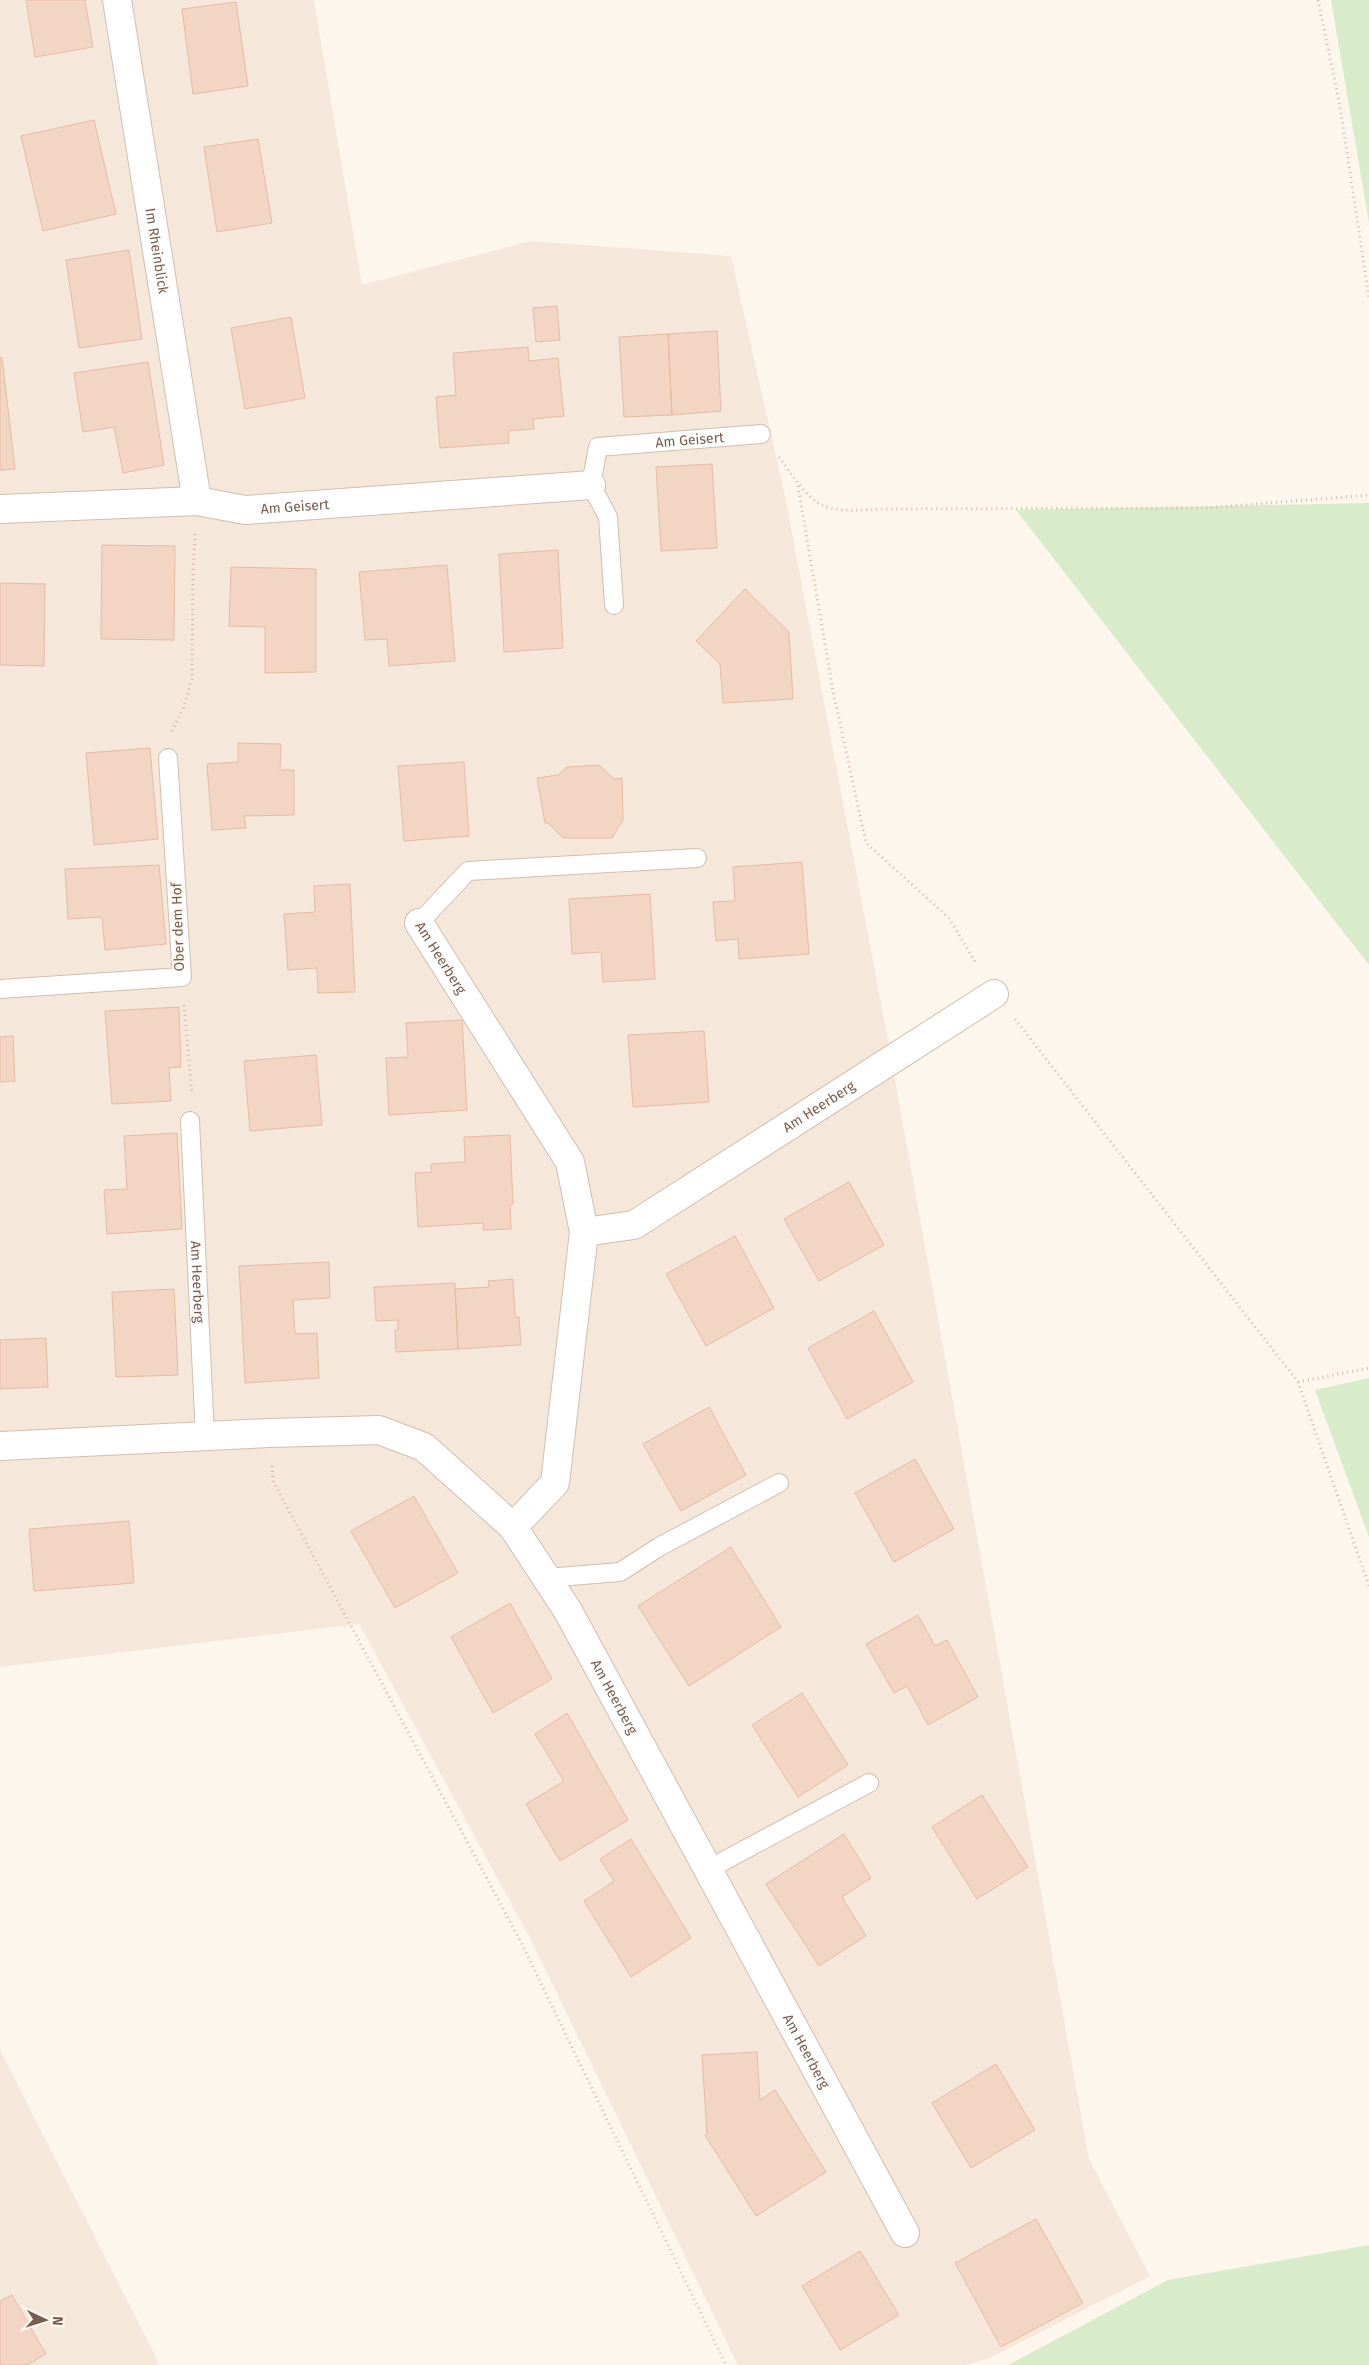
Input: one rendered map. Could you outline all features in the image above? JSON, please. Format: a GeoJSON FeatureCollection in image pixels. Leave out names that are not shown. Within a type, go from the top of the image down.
{"type":"FeatureCollection","features":[{"type":"Feature","properties":{"kind":"street","name":"Im Rheinblick"},"geometry":{"type":"LineString","coordinates":[[117,0],[197,501]]}},
{"type":"Feature","properties":{"kind":"street","name":"Am Geisert"},"geometry":{"type":"LineString","coordinates":[[0,509],[197,501],[245,510],[591,485]]}},
{"type":"Feature","properties":{"kind":"street","name":"Am Heerberg"},"geometry":{"type":"LineString","coordinates":[[419,923],[570,1162],[584,1232],[555,1483],[513,1527]]}},
{"type":"Feature","properties":{"kind":"street","name":"Am Heerberg"},"geometry":{"type":"LineString","coordinates":[[584,1232],[634,1225],[994,994]]}},
{"type":"Feature","properties":{"kind":"street","name":"Am Heerberg"},"geometry":{"type":"LineString","coordinates":[[0,1446],[270,1433],[379,1430],[424,1448],[513,1527],[568,1611],[905,2232]]}},
{"type":"Feature","properties":{"kind":"lane","name":"Am Geisert"},"geometry":{"type":"LineString","coordinates":[[591,485],[598,447],[761,434]]}},
{"type":"Feature","properties":{"kind":"lane"},"geometry":{"type":"LineString","coordinates":[[591,485],[608,517],[614,605]]}},
{"type":"Feature","properties":{"kind":"lane","name":"Ober dem Hof"},"geometry":{"type":"LineString","coordinates":[[0,989],[182,977],[168,758]]}},
{"type":"Feature","properties":{"kind":"lane","name":"Am Heerberg"},"geometry":{"type":"LineString","coordinates":[[419,923],[468,871],[697,858]]}},
{"type":"Feature","properties":{"kind":"lane","name":"Am Heerberg"},"geometry":{"type":"LineString","coordinates":[[190,1121],[206,1437]]}},
{"type":"Feature","properties":{"kind":"lane"},"geometry":{"type":"LineString","coordinates":[[546,1578],[620,1572],[659,1547],[779,1483]]}},
{"type":"Feature","properties":{"kind":"lane"},"geometry":{"type":"LineString","coordinates":[[707,1870],[869,1783]]}},
{"type":"Feature","properties":{"kind":"path"},"geometry":{"type":"LineString","coordinates":[[1318,0],[1340,106],[1369,298]]}},
{"type":"Feature","properties":{"kind":"path"},"geometry":{"type":"LineString","coordinates":[[761,434],[798,486],[813,501],[833,509],[850,511],[880,509],[1207,508],[1369,495]]}},
{"type":"Feature","properties":{"kind":"path"},"geometry":{"type":"LineString","coordinates":[[798,486],[833,691],[866,843],[949,918],[994,994],[1298,1382],[1369,1586]]}},
{"type":"Feature","properties":{"kind":"path"},"geometry":{"type":"LineString","coordinates":[[168,758],[171,732],[183,709],[192,679],[193,569],[197,501]]}},
{"type":"Feature","properties":{"kind":"path"},"geometry":{"type":"LineString","coordinates":[[182,977],[192,1097],[190,1121]]}},
{"type":"Feature","properties":{"kind":"path"},"geometry":{"type":"LineString","coordinates":[[1298,1382],[1369,1368]]}},
{"type":"Feature","properties":{"kind":"path"},"geometry":{"type":"LineString","coordinates":[[270,1433],[273,1481],[521,1942],[726,2365]]}},
{"type":"Feature","properties":{"kind":"shaded area"},"geometry":{"type":"Polygon","coordinates":[[[0,0],[314,0],[362,285],[531,241],[731,256],[785,496],[887,1035],[1089,2159],[1150,2276],[990,2358],[965,2365],[738,2365],[529,1936],[359,1624],[0,1667],[0,0]]]}},
{"type":"Feature","properties":{"kind":"shaded area"},"geometry":{"type":"Polygon","coordinates":[[[0,2050],[160,2365],[0,2365],[0,2050]]]}},
{"type":"Feature","properties":{"kind":"green space"},"geometry":{"type":"Polygon","coordinates":[[[1331,0],[1369,0],[1369,223],[1331,0]]]}},
{"type":"Feature","properties":{"kind":"green space"},"geometry":{"type":"Polygon","coordinates":[[[1369,503],[1369,965],[1016,510],[1369,503]]]}},
{"type":"Feature","properties":{"kind":"green space"},"geometry":{"type":"Polygon","coordinates":[[[1369,1378],[1369,1537],[1315,1390],[1369,1378]]]}},
{"type":"Feature","properties":{"kind":"green space"},"geometry":{"type":"Polygon","coordinates":[[[1369,2245],[1369,2365],[1008,2365],[1168,2280],[1369,2245]]]}},
{"type":"Feature","properties":{"kind":"building"},"geometry":{"type":"Polygon","coordinates":[[[26,0],[85,0],[93,47],[35,57],[26,0]]]}},
{"type":"Feature","properties":{"kind":"building"},"geometry":{"type":"Polygon","coordinates":[[[236,2],[248,86],[193,94],[182,9],[236,2]]]}},
{"type":"Feature","properties":{"kind":"building"},"geometry":{"type":"Polygon","coordinates":[[[94,120],[116,214],[43,231],[21,136],[94,120]]]}},
{"type":"Feature","properties":{"kind":"building"},"geometry":{"type":"Polygon","coordinates":[[[258,139],[272,223],[217,232],[204,147],[258,139]]]}},
{"type":"Feature","properties":{"kind":"building"},"geometry":{"type":"Polygon","coordinates":[[[129,250],[142,339],[79,348],[66,260],[129,250]]]}},
{"type":"Feature","properties":{"kind":"building"},"geometry":{"type":"Polygon","coordinates":[[[557,306],[560,340],[536,342],[533,308],[557,306]]]}},
{"type":"Feature","properties":{"kind":"building"},"geometry":{"type":"Polygon","coordinates":[[[291,317],[305,398],[245,409],[231,328],[291,317]]]}},
{"type":"Feature","properties":{"kind":"building"},"geometry":{"type":"Polygon","coordinates":[[[717,331],[721,411],[672,415],[668,334],[717,331]]]}},
{"type":"Feature","properties":{"kind":"building"},"geometry":{"type":"Polygon","coordinates":[[[668,334],[672,415],[624,417],[619,337],[668,334]]]}},
{"type":"Feature","properties":{"kind":"building"},"geometry":{"type":"Polygon","coordinates":[[[528,347],[529,361],[558,358],[564,416],[533,419],[534,429],[508,431],[509,443],[440,448],[436,397],[456,395],[453,353],[528,347]]]}},
{"type":"Feature","properties":{"kind":"building"},"geometry":{"type":"Polygon","coordinates":[[[2,357],[15,469],[0,470],[0,358],[2,357]]]}},
{"type":"Feature","properties":{"kind":"building"},"geometry":{"type":"Polygon","coordinates":[[[148,362],[164,465],[123,473],[114,427],[83,432],[74,373],[148,362]]]}},
{"type":"Feature","properties":{"kind":"building"},"geometry":{"type":"Polygon","coordinates":[[[712,464],[717,548],[661,551],[656,467],[712,464]]]}},
{"type":"Feature","properties":{"kind":"building"},"geometry":{"type":"Polygon","coordinates":[[[102,545],[175,546],[174,640],[101,639],[102,545]]]}},
{"type":"Feature","properties":{"kind":"building"},"geometry":{"type":"Polygon","coordinates":[[[558,550],[563,648],[504,652],[499,554],[558,550]]]}},
{"type":"Feature","properties":{"kind":"building"},"geometry":{"type":"Polygon","coordinates":[[[447,565],[455,661],[389,666],[387,639],[365,640],[359,572],[447,565]]]}},
{"type":"Feature","properties":{"kind":"building"},"geometry":{"type":"Polygon","coordinates":[[[231,567],[316,569],[316,672],[265,673],[265,627],[229,626],[231,567]]]}},
{"type":"Feature","properties":{"kind":"building"},"geometry":{"type":"Polygon","coordinates":[[[0,583],[45,584],[44,666],[0,665],[0,583]]]}},
{"type":"Feature","properties":{"kind":"building"},"geometry":{"type":"Polygon","coordinates":[[[745,589],[789,632],[793,699],[723,703],[720,664],[696,641],[745,589]]]}},
{"type":"Feature","properties":{"kind":"building"},"geometry":{"type":"Polygon","coordinates":[[[238,743],[281,744],[280,770],[294,770],[294,815],[244,816],[246,828],[212,830],[207,764],[238,762],[238,743]]]}},
{"type":"Feature","properties":{"kind":"building"},"geometry":{"type":"Polygon","coordinates":[[[150,748],[158,839],[94,845],[86,753],[150,748]]]}},
{"type":"Feature","properties":{"kind":"building"},"geometry":{"type":"Polygon","coordinates":[[[464,762],[469,836],[404,841],[398,766],[464,762]]]}},
{"type":"Feature","properties":{"kind":"building"},"geometry":{"type":"Polygon","coordinates":[[[599,765],[614,779],[622,778],[623,820],[612,838],[563,838],[548,823],[545,823],[537,778],[558,775],[567,767],[599,765]]]}},
{"type":"Feature","properties":{"kind":"building"},"geometry":{"type":"Polygon","coordinates":[[[802,862],[809,954],[739,959],[738,939],[716,941],[713,902],[735,901],[733,867],[802,862]]]}},
{"type":"Feature","properties":{"kind":"building"},"geometry":{"type":"Polygon","coordinates":[[[159,865],[166,944],[105,950],[102,917],[68,919],[65,869],[159,865]]]}},
{"type":"Feature","properties":{"kind":"building"},"geometry":{"type":"Polygon","coordinates":[[[350,884],[355,992],[318,993],[317,968],[288,970],[284,914],[315,912],[314,886],[350,884]]]}},
{"type":"Feature","properties":{"kind":"building"},"geometry":{"type":"Polygon","coordinates":[[[650,894],[655,979],[603,982],[601,952],[572,954],[569,899],[650,894]]]}},
{"type":"Feature","properties":{"kind":"building"},"geometry":{"type":"Polygon","coordinates":[[[179,1007],[181,1067],[169,1068],[171,1101],[112,1104],[105,1011],[179,1007]]]}},
{"type":"Feature","properties":{"kind":"building"},"geometry":{"type":"Polygon","coordinates":[[[462,1020],[467,1110],[389,1115],[386,1058],[408,1057],[406,1023],[462,1020]]]}},
{"type":"Feature","properties":{"kind":"building"},"geometry":{"type":"Polygon","coordinates":[[[704,1031],[709,1102],[633,1107],[628,1035],[704,1031]]]}},
{"type":"Feature","properties":{"kind":"building"},"geometry":{"type":"Polygon","coordinates":[[[13,1036],[15,1081],[0,1082],[0,1037],[13,1036]]]}},
{"type":"Feature","properties":{"kind":"building"},"geometry":{"type":"Polygon","coordinates":[[[316,1055],[322,1125],[250,1131],[244,1061],[316,1055]]]}},
{"type":"Feature","properties":{"kind":"building"},"geometry":{"type":"Polygon","coordinates":[[[177,1133],[182,1229],[107,1234],[104,1190],[127,1189],[124,1136],[177,1133]]]}},
{"type":"Feature","properties":{"kind":"building"},"geometry":{"type":"Polygon","coordinates":[[[510,1135],[513,1204],[510,1205],[511,1229],[483,1230],[483,1223],[418,1227],[415,1173],[432,1172],[431,1164],[465,1162],[464,1137],[510,1135]]]}},
{"type":"Feature","properties":{"kind":"building"},"geometry":{"type":"Polygon","coordinates":[[[849,1182],[884,1245],[819,1281],[784,1219],[849,1182]]]}},
{"type":"Feature","properties":{"kind":"building"},"geometry":{"type":"Polygon","coordinates":[[[735,1236],[774,1308],[706,1346],[666,1274],[735,1236]]]}},
{"type":"Feature","properties":{"kind":"building"},"geometry":{"type":"Polygon","coordinates":[[[329,1262],[330,1298],[293,1300],[295,1334],[317,1333],[319,1378],[245,1383],[239,1266],[329,1262]]]}},
{"type":"Feature","properties":{"kind":"building"},"geometry":{"type":"Polygon","coordinates":[[[513,1279],[515,1317],[519,1317],[521,1345],[458,1349],[455,1289],[489,1287],[488,1281],[513,1279]]]}},
{"type":"Feature","properties":{"kind":"building"},"geometry":{"type":"Polygon","coordinates":[[[455,1283],[458,1349],[396,1352],[395,1330],[398,1330],[398,1320],[376,1321],[374,1287],[455,1283]]]}},
{"type":"Feature","properties":{"kind":"building"},"geometry":{"type":"Polygon","coordinates":[[[174,1289],[178,1375],[116,1377],[112,1292],[174,1289]]]}},
{"type":"Feature","properties":{"kind":"building"},"geometry":{"type":"Polygon","coordinates":[[[874,1311],[913,1382],[847,1419],[808,1348],[874,1311]]]}},
{"type":"Feature","properties":{"kind":"building"},"geometry":{"type":"Polygon","coordinates":[[[46,1338],[48,1387],[0,1389],[0,1340],[46,1338]]]}},
{"type":"Feature","properties":{"kind":"building"},"geometry":{"type":"Polygon","coordinates":[[[709,1407],[746,1475],[681,1511],[643,1444],[709,1407]]]}},
{"type":"Feature","properties":{"kind":"building"},"geometry":{"type":"Polygon","coordinates":[[[915,1459],[954,1529],[894,1562],[855,1493],[915,1459]]]}},
{"type":"Feature","properties":{"kind":"building"},"geometry":{"type":"Polygon","coordinates":[[[414,1496],[458,1573],[395,1608],[351,1531],[414,1496]]]}},
{"type":"Feature","properties":{"kind":"building"},"geometry":{"type":"Polygon","coordinates":[[[129,1521],[134,1583],[34,1591],[29,1529],[129,1521]]]}},
{"type":"Feature","properties":{"kind":"building"},"geometry":{"type":"Polygon","coordinates":[[[731,1547],[781,1627],[689,1686],[638,1606],[731,1547]]]}},
{"type":"Feature","properties":{"kind":"building"},"geometry":{"type":"Polygon","coordinates":[[[510,1603],[552,1679],[493,1713],[451,1637],[510,1603]]]}},
{"type":"Feature","properties":{"kind":"building"},"geometry":{"type":"Polygon","coordinates":[[[918,1615],[935,1646],[947,1640],[978,1697],[928,1725],[907,1686],[894,1693],[866,1644],[918,1615]]]}},
{"type":"Feature","properties":{"kind":"building"},"geometry":{"type":"Polygon","coordinates":[[[802,1693],[848,1765],[798,1797],[752,1725],[802,1693]]]}},
{"type":"Feature","properties":{"kind":"building"},"geometry":{"type":"Polygon","coordinates":[[[567,1713],[628,1820],[560,1861],[526,1804],[564,1781],[535,1734],[567,1713]]]}},
{"type":"Feature","properties":{"kind":"building"},"geometry":{"type":"Polygon","coordinates":[[[982,1795],[1028,1867],[977,1899],[932,1827],[982,1795]]]}},
{"type":"Feature","properties":{"kind":"building"},"geometry":{"type":"Polygon","coordinates":[[[844,1834],[871,1878],[842,1897],[866,1936],[819,1966],[766,1884],[844,1834]]]}},
{"type":"Feature","properties":{"kind":"building"},"geometry":{"type":"Polygon","coordinates":[[[631,1839],[691,1938],[631,1977],[584,1901],[614,1881],[600,1859],[631,1839]]]}},
{"type":"Feature","properties":{"kind":"building"},"geometry":{"type":"Polygon","coordinates":[[[757,2052],[760,2100],[775,2090],[826,2172],[756,2216],[705,2135],[707,2134],[702,2055],[757,2052]]]}},
{"type":"Feature","properties":{"kind":"building"},"geometry":{"type":"Polygon","coordinates":[[[996,2064],[1035,2130],[971,2168],[932,2103],[996,2064]]]}},
{"type":"Feature","properties":{"kind":"building"},"geometry":{"type":"Polygon","coordinates":[[[1036,2219],[1083,2303],[1001,2347],[955,2263],[1036,2219]]]}},
{"type":"Feature","properties":{"kind":"building"},"geometry":{"type":"Polygon","coordinates":[[[860,2251],[899,2315],[840,2350],[802,2286],[860,2251]]]}},
{"type":"Feature","properties":{"kind":"building"},"geometry":{"type":"Polygon","coordinates":[[[12,2295],[46,2354],[27,2365],[0,2365],[0,2301],[12,2295]]]}}]}
